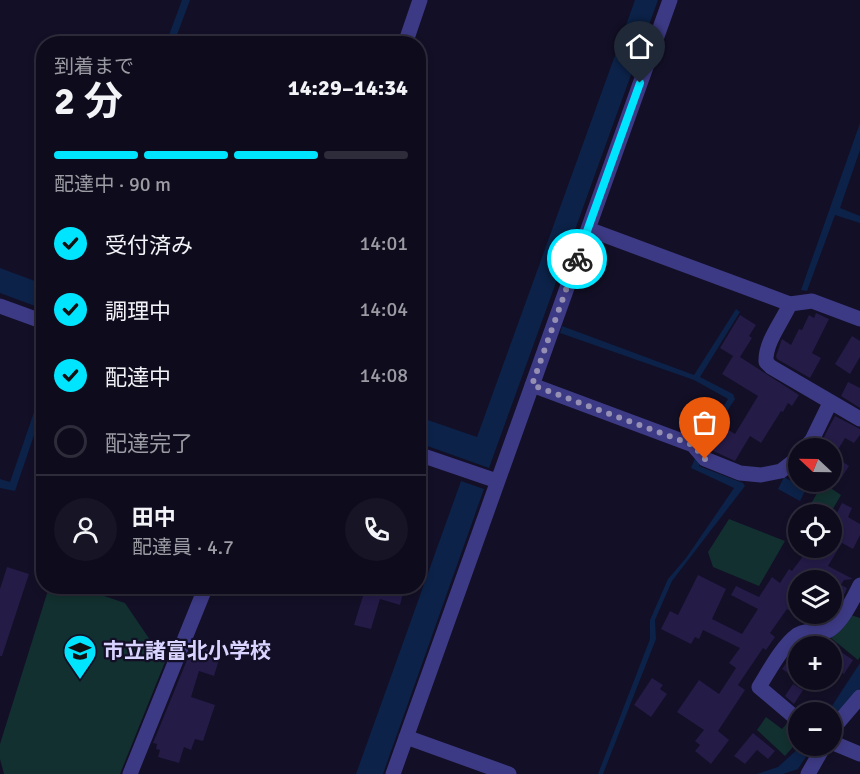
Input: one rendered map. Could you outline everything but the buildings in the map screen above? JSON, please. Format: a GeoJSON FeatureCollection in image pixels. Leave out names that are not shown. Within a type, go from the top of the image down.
{"type":"FeatureCollection","features":[{"type":"Feature","properties":{"kind":"street"},"geometry":{"type":"LineString","coordinates":[[408,36],[420,0]]}},
{"type":"Feature","properties":{"kind":"street"},"geometry":{"type":"LineString","coordinates":[[393,774],[670,0]]}},
{"type":"Feature","properties":{"kind":"street"},"geometry":{"type":"LineString","coordinates":[[588,229],[790,304],[812,301],[860,319]]}},
{"type":"Feature","properties":{"kind":"street"},"geometry":{"type":"LineString","coordinates":[[790,304],[765,352],[766,362],[830,403],[860,419]]}},
{"type":"Feature","properties":{"kind":"street"},"geometry":{"type":"LineString","coordinates":[[0,306],[36,319]]}},
{"type":"Feature","properties":{"kind":"street"},"geometry":{"type":"LineString","coordinates":[[532,385],[693,445],[700,454],[740,473],[761,475],[781,471],[788,466]]}},
{"type":"Feature","properties":{"kind":"street"},"geometry":{"type":"LineString","coordinates":[[813,438],[830,403]]}},
{"type":"Feature","properties":{"kind":"street"},"geometry":{"type":"LineString","coordinates":[[426,457],[497,481]]}},
{"type":"Feature","properties":{"kind":"street"},"geometry":{"type":"LineString","coordinates":[[788,712],[759,687],[779,656],[797,635],[811,630],[824,632],[834,628],[860,585]]}},
{"type":"Feature","properties":{"kind":"street"},"geometry":{"type":"LineString","coordinates":[[130,774],[203,594]]}},
{"type":"Feature","properties":{"kind":"street"},"geometry":{"type":"LineString","coordinates":[[842,718],[860,697]]}},
{"type":"Feature","properties":{"kind":"street"},"geometry":{"type":"LineString","coordinates":[[406,737],[509,774]]}},
{"type":"Feature","properties":{"kind":"street"},"geometry":{"type":"LineString","coordinates":[[842,747],[860,754]]}},
{"type":"Feature","properties":{"kind":"street"},"geometry":{"type":"LineString","coordinates":[[808,774],[818,756]]}},
{"type":"Feature","properties":{"kind":"green space"},"geometry":{"type":"Polygon","coordinates":[[[818,492],[836,492],[841,495],[836,504],[811,504],[818,492]]]}},
{"type":"Feature","properties":{"kind":"green space"},"geometry":{"type":"Polygon","coordinates":[[[729,519],[785,541],[759,586],[713,567],[708,552],[729,519]]]}},
{"type":"Feature","properties":{"kind":"green space","name":"市立諸富北小学校"},"geometry":{"type":"Polygon","coordinates":[[[47,594],[98,594],[125,603],[165,662],[120,774],[4,774],[0,759],[0,744],[47,594]]]}},
{"type":"Feature","properties":{"kind":"green space"},"geometry":{"type":"Polygon","coordinates":[[[851,615],[860,618],[860,657],[858,660],[842,647],[842,636],[833,636],[851,615]]]}},
{"type":"Feature","properties":{"kind":"green space"},"geometry":{"type":"Polygon","coordinates":[[[766,717],[782,729],[788,722],[788,753],[785,756],[757,730],[766,717]]]}},
{"type":"Feature","properties":{"kind":"water"},"geometry":{"type":"Polygon","coordinates":[[[182,0],[190,0],[177,36],[169,36],[182,0]]]}},
{"type":"Feature","properties":{"kind":"water"},"geometry":{"type":"Polygon","coordinates":[[[635,0],[658,0],[489,468],[426,446],[426,419],[477,437],[635,0]]]}},
{"type":"Feature","properties":{"kind":"water"},"geometry":{"type":"Polygon","coordinates":[[[860,123],[860,150],[840,208],[860,216],[860,223],[835,215],[807,291],[801,290],[860,123]]]}},
{"type":"Feature","properties":{"kind":"water"},"geometry":{"type":"Polygon","coordinates":[[[0,268],[36,281],[36,306],[0,293],[0,268]]]}},
{"type":"Feature","properties":{"kind":"water"},"geometry":{"type":"Polygon","coordinates":[[[736,309],[740,312],[700,377],[733,394],[735,399],[706,444],[699,466],[743,483],[745,486],[672,581],[655,620],[656,639],[603,774],[598,774],[650,639],[650,620],[668,579],[686,558],[734,488],[691,468],[702,440],[728,399],[694,380],[560,333],[562,326],[694,375],[736,309]]]}},
{"type":"Feature","properties":{"kind":"water"},"geometry":{"type":"Polygon","coordinates":[[[36,406],[36,430],[15,491],[0,488],[0,479],[10,482],[36,406]]]}},
{"type":"Feature","properties":{"kind":"water"},"geometry":{"type":"Polygon","coordinates":[[[784,477],[788,479],[788,492],[804,492],[800,501],[778,489],[784,477]]]}},
{"type":"Feature","properties":{"kind":"water"},"geometry":{"type":"Polygon","coordinates":[[[461,481],[484,489],[383,774],[356,774],[421,594],[426,594],[426,579],[461,481]]]}},
{"type":"Feature","properties":{"kind":"water"},"geometry":{"type":"Polygon","coordinates":[[[860,663],[860,688],[842,708],[842,702],[835,702],[860,663]]]}},
{"type":"Feature","properties":{"kind":"water"},"geometry":{"type":"Polygon","coordinates":[[[790,756],[806,756],[798,769],[783,774],[757,774],[778,767],[790,756]]]}},
{"type":"Feature","properties":{"kind":"way so far"},"geometry":{"type":"LineString","coordinates":[[577,259],[532,385],[693,445],[705,459]]}},
{"type":"Feature","properties":{"kind":"place","name":"市立諸富北小学校"},"geometry":{"type":"Point","coordinates":[80,680]}},
{"type":"Feature","properties":{"kind":"route"},"geometry":{"type":"LineString","coordinates":[[577,259],[640,83]]}}]}
